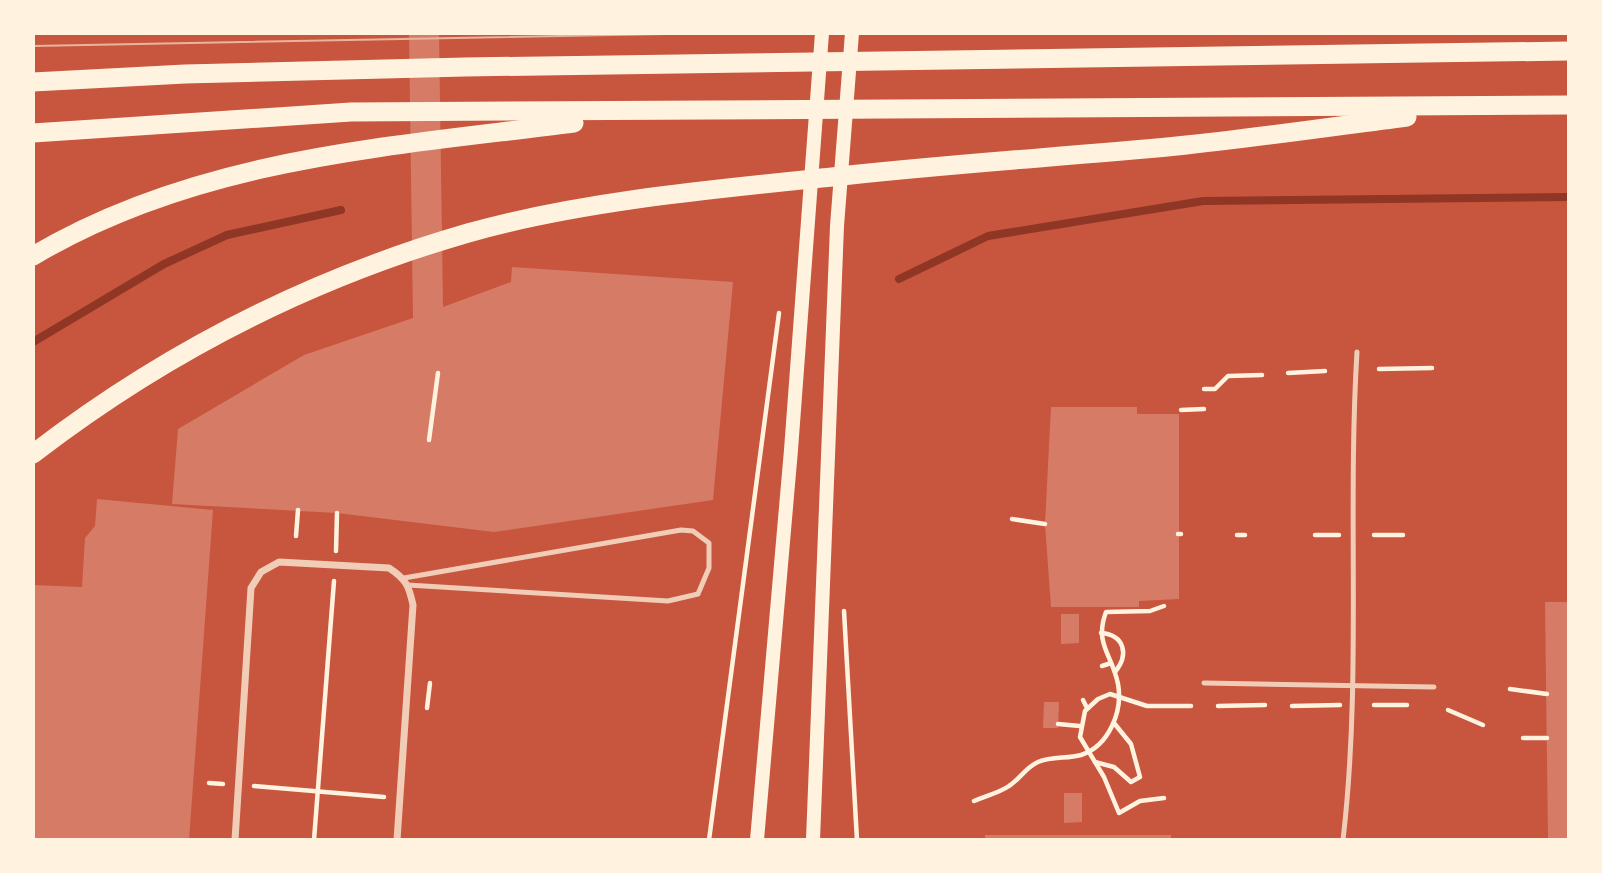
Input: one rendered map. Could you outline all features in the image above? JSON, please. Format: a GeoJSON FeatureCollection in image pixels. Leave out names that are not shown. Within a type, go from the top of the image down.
{"type":"FeatureCollection","features":[{"type":"Feature","properties":{"kind":"highway"},"geometry":{"type":"LineString","coordinates":[[33,82],[465,66],[1569,51]]}},
{"type":"Feature","properties":{"kind":"highway"},"geometry":{"type":"LineString","coordinates":[[33,454],[125,388],[227,328],[370,265],[507,223],[740,186],[1179,146],[1499,105]]}},
{"type":"Feature","properties":{"kind":"highway"},"geometry":{"type":"LineString","coordinates":[[33,132],[351,112],[651,113],[1569,105]]}},
{"type":"Feature","properties":{"kind":"highway"},"geometry":{"type":"LineString","coordinates":[[33,256],[125,211],[192,185],[251,169],[313,157],[651,113]]}},
{"type":"Feature","properties":{"kind":"main road"},"geometry":{"type":"LineString","coordinates":[[757,840],[822,33]]}},
{"type":"Feature","properties":{"kind":"main road"},"geometry":{"type":"LineString","coordinates":[[813,840],[838,226],[852,33]]}},
{"type":"Feature","properties":{"kind":"street"},"geometry":{"type":"LineString","coordinates":[[235,840],[251,588],[261,572],[279,562],[389,568],[406,581],[413,605],[397,840]]}},
{"type":"Feature","properties":{"kind":"lane"},"geometry":{"type":"LineString","coordinates":[[1343,840],[1349,792],[1353,686],[1357,352]]}},
{"type":"Feature","properties":{"kind":"lane"},"geometry":{"type":"LineString","coordinates":[[681,530],[693,531],[709,543],[706,579],[698,594],[686,599],[668,601],[406,581],[681,530]]}},
{"type":"Feature","properties":{"kind":"lane"},"geometry":{"type":"LineString","coordinates":[[1204,683],[1434,687]]}},
{"type":"Feature","properties":{"kind":"path"},"geometry":{"type":"LineString","coordinates":[[709,840],[780,304]]}},
{"type":"Feature","properties":{"kind":"path"},"geometry":{"type":"LineString","coordinates":[[1379,369],[1432,368]]}},
{"type":"Feature","properties":{"kind":"path"},"geometry":{"type":"LineString","coordinates":[[1288,373],[1325,371]]}},
{"type":"Feature","properties":{"kind":"path"},"geometry":{"type":"LineString","coordinates":[[429,440],[438,373]]}},
{"type":"Feature","properties":{"kind":"path"},"geometry":{"type":"LineString","coordinates":[[1204,389],[1215,389],[1216,384],[1228,376],[1262,375]]}},
{"type":"Feature","properties":{"kind":"path"},"geometry":{"type":"LineString","coordinates":[[1181,410],[1204,409]]}},
{"type":"Feature","properties":{"kind":"path"},"geometry":{"type":"LineString","coordinates":[[296,536],[298,510]]}},
{"type":"Feature","properties":{"kind":"path"},"geometry":{"type":"LineString","coordinates":[[336,552],[337,513]]}},
{"type":"Feature","properties":{"kind":"path"},"geometry":{"type":"LineString","coordinates":[[1012,519],[1045,524]]}},
{"type":"Feature","properties":{"kind":"path"},"geometry":{"type":"LineString","coordinates":[[1237,535],[1245,535]]}},
{"type":"Feature","properties":{"kind":"path"},"geometry":{"type":"LineString","coordinates":[[1315,535],[1343,535]]}},
{"type":"Feature","properties":{"kind":"path"},"geometry":{"type":"LineString","coordinates":[[1374,535],[1403,535]]}},
{"type":"Feature","properties":{"kind":"path"},"geometry":{"type":"LineString","coordinates":[[314,840],[334,582]]}},
{"type":"Feature","properties":{"kind":"path"},"geometry":{"type":"LineString","coordinates":[[844,599],[858,840]]}},
{"type":"Feature","properties":{"kind":"path"},"geometry":{"type":"LineString","coordinates":[[974,801],[1009,786],[1038,762],[1087,752],[1114,723],[1119,695],[1115,672],[1104,650],[1101,633],[1106,612],[1150,611],[1164,606]]}},
{"type":"Feature","properties":{"kind":"path"},"geometry":{"type":"LineString","coordinates":[[1101,633],[1112,635],[1123,644],[1125,654],[1115,672]]}},
{"type":"Feature","properties":{"kind":"path"},"geometry":{"type":"LineString","coordinates":[[1102,666],[1111,663]]}},
{"type":"Feature","properties":{"kind":"path"},"geometry":{"type":"LineString","coordinates":[[427,708],[430,683]]}},
{"type":"Feature","properties":{"kind":"path"},"geometry":{"type":"LineString","coordinates":[[1510,689],[1546,694]]}},
{"type":"Feature","properties":{"kind":"path"},"geometry":{"type":"LineString","coordinates":[[1164,798],[1140,800],[1119,813],[1111,791],[1081,743],[1080,726],[1087,708],[1107,694],[1119,695],[1147,706],[1191,706]]}},
{"type":"Feature","properties":{"kind":"path"},"geometry":{"type":"LineString","coordinates":[[1083,700],[1087,708]]}},
{"type":"Feature","properties":{"kind":"path"},"geometry":{"type":"LineString","coordinates":[[1218,706],[1265,705]]}},
{"type":"Feature","properties":{"kind":"path"},"geometry":{"type":"LineString","coordinates":[[1293,706],[1341,705]]}},
{"type":"Feature","properties":{"kind":"path"},"geometry":{"type":"LineString","coordinates":[[1374,705],[1410,705]]}},
{"type":"Feature","properties":{"kind":"path"},"geometry":{"type":"LineString","coordinates":[[1448,710],[1483,725]]}},
{"type":"Feature","properties":{"kind":"path"},"geometry":{"type":"LineString","coordinates":[[1094,761],[1114,767],[1131,782],[1138,780],[1139,770],[1131,744],[1114,723]]}},
{"type":"Feature","properties":{"kind":"path"},"geometry":{"type":"LineString","coordinates":[[1058,724],[1080,726]]}},
{"type":"Feature","properties":{"kind":"path"},"geometry":{"type":"LineString","coordinates":[[1523,738],[1547,738]]}},
{"type":"Feature","properties":{"kind":"path"},"geometry":{"type":"LineString","coordinates":[[250,786],[389,797]]}},
{"type":"Feature","properties":{"kind":"building"},"geometry":{"type":"Polygon","coordinates":[[[409,33],[439,33],[443,307],[511,282],[512,267],[733,282],[713,500],[494,532],[337,513],[172,504],[178,429],[304,355],[413,318],[409,33]]]}},
{"type":"Feature","properties":{"kind":"building"},"geometry":{"type":"Polygon","coordinates":[[[1051,407],[1137,407],[1137,414],[1179,414],[1179,599],[1139,601],[1139,607],[1051,607],[1045,524],[1051,407]]]}},
{"type":"Feature","properties":{"kind":"building"},"geometry":{"type":"Polygon","coordinates":[[[97,499],[213,510],[189,840],[33,840],[33,585],[82,587],[85,538],[95,526],[97,499]]]}},
{"type":"Feature","properties":{"kind":"building"},"geometry":{"type":"Polygon","coordinates":[[[1545,602],[1569,602],[1569,840],[1548,840],[1545,602]]]}},
{"type":"Feature","properties":{"kind":"building"},"geometry":{"type":"Polygon","coordinates":[[[1061,614],[1079,614],[1079,643],[1061,644],[1061,614]]]}},
{"type":"Feature","properties":{"kind":"building"},"geometry":{"type":"Polygon","coordinates":[[[1044,702],[1059,702],[1058,728],[1043,728],[1044,702]]]}},
{"type":"Feature","properties":{"kind":"building"},"geometry":{"type":"Polygon","coordinates":[[[1064,793],[1082,793],[1082,822],[1064,823],[1064,793]]]}},
{"type":"Feature","properties":{"kind":"building"},"geometry":{"type":"Polygon","coordinates":[[[985,835],[1171,835],[1171,840],[985,840],[985,835]]]}},
{"type":"Feature","properties":{"kind":"waterway"},"geometry":{"type":"LineString","coordinates":[[899,279],[988,236],[1203,201],[1569,197]]}},
{"type":"Feature","properties":{"kind":"waterway"},"geometry":{"type":"LineString","coordinates":[[33,342],[164,264],[227,235],[341,210]]}},
{"type":"Feature","properties":{"kind":"tram line"},"geometry":{"type":"LineString","coordinates":[[33,46],[720,33]]}}]}
